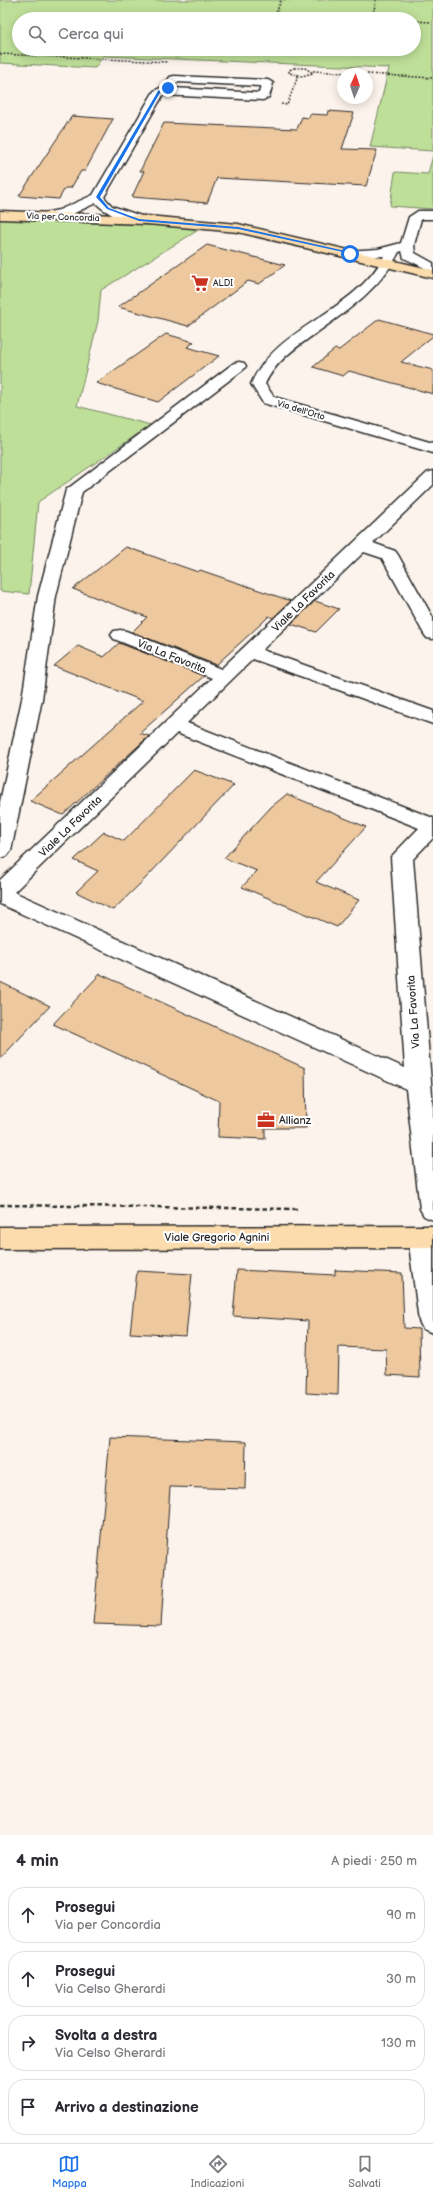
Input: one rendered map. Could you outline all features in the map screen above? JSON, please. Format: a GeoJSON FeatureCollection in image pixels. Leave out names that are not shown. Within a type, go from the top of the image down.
{"type":"FeatureCollection","features":[{"type":"Feature","properties":{"kind":"main road","name":"Via per Concordia"},"geometry":{"type":"LineString","coordinates":[[0,215],[139,220],[238,228],[350,254],[391,257],[433,274]]}},
{"type":"Feature","properties":{"kind":"main road","name":"Viale Gregorio Agnini"},"geometry":{"type":"LineString","coordinates":[[0,1238],[427,1237]]}},
{"type":"Feature","properties":{"kind":"street"},"geometry":{"type":"LineString","coordinates":[[43,217],[78,207],[98,197],[160,91],[168,88],[174,79],[268,84],[262,97],[160,91]]}},
{"type":"Feature","properties":{"kind":"street"},"geometry":{"type":"LineString","coordinates":[[98,197],[108,209],[139,220]]}},
{"type":"Feature","properties":{"kind":"street"},"geometry":{"type":"LineString","coordinates":[[78,207],[90,218],[108,209]]}},
{"type":"Feature","properties":{"kind":"street"},"geometry":{"type":"LineString","coordinates":[[408,250],[415,217],[424,214],[433,215]]}},
{"type":"Feature","properties":{"kind":"street"},"geometry":{"type":"LineString","coordinates":[[391,257],[408,250]]}},
{"type":"Feature","properties":{"kind":"street"},"geometry":{"type":"LineString","coordinates":[[408,250],[433,268]]}},
{"type":"Feature","properties":{"kind":"street","name":"Via dell'Orto"},"geometry":{"type":"LineString","coordinates":[[391,257],[374,282],[269,364],[258,384],[268,400],[433,448]]}},
{"type":"Feature","properties":{"kind":"street"},"geometry":{"type":"LineString","coordinates":[[0,851],[32,699],[47,596],[74,490],[239,366]]}},
{"type":"Feature","properties":{"kind":"street","name":"Viale La Favorita"},"geometry":{"type":"LineString","coordinates":[[0,894],[361,545],[431,481]]}},
{"type":"Feature","properties":{"kind":"street"},"geometry":{"type":"LineString","coordinates":[[361,545],[389,555],[433,634]]}},
{"type":"Feature","properties":{"kind":"street","name":"Via La Favorita"},"geometry":{"type":"LineString","coordinates":[[120,635],[225,677]]}},
{"type":"Feature","properties":{"kind":"street"},"geometry":{"type":"LineString","coordinates":[[250,652],[433,718]]}},
{"type":"Feature","properties":{"kind":"street"},"geometry":{"type":"LineString","coordinates":[[174,726],[433,826]]}},
{"type":"Feature","properties":{"kind":"street","name":"Via La Favorita"},"geometry":{"type":"LineString","coordinates":[[433,826],[402,857],[418,1084],[433,1209]]}},
{"type":"Feature","properties":{"kind":"street"},"geometry":{"type":"LineString","coordinates":[[0,894],[418,1084]]}},
{"type":"Feature","properties":{"kind":"street"},"geometry":{"type":"LineString","coordinates":[[427,1237],[433,1321]]}},
{"type":"Feature","properties":{"kind":"path"},"geometry":{"type":"LineString","coordinates":[[277,12],[281,0]]}},
{"type":"Feature","properties":{"kind":"path"},"geometry":{"type":"LineString","coordinates":[[373,12],[376,0]]}},
{"type":"Feature","properties":{"kind":"path"},"geometry":{"type":"LineString","coordinates":[[421,21],[430,22]]}},
{"type":"Feature","properties":{"kind":"path"},"geometry":{"type":"LineString","coordinates":[[0,54],[12,55]]}},
{"type":"Feature","properties":{"kind":"path"},"geometry":{"type":"LineString","coordinates":[[42,56],[169,62]]}},
{"type":"Feature","properties":{"kind":"path"},"geometry":{"type":"LineString","coordinates":[[289,73],[291,69],[298,68],[313,71],[337,72]]}},
{"type":"Feature","properties":{"kind":"path"},"geometry":{"type":"LineString","coordinates":[[282,72],[298,76],[309,75],[313,71]]}},
{"type":"Feature","properties":{"kind":"path"},"geometry":{"type":"LineString","coordinates":[[373,74],[433,78]]}},
{"type":"Feature","properties":{"kind":"path"},"geometry":{"type":"LineString","coordinates":[[279,104],[287,105],[298,76]]}},
{"type":"Feature","properties":{"kind":"path"},"geometry":{"type":"LineString","coordinates":[[0,1205],[302,1209]]}},
{"type":"Feature","properties":{"kind":"green space"},"geometry":{"type":"Polygon","coordinates":[[[0,0],[433,0],[433,151],[370,147],[389,68],[103,56],[95,68],[0,63],[0,0]]]}},
{"type":"Feature","properties":{"kind":"green space"},"geometry":{"type":"Polygon","coordinates":[[[433,155],[433,209],[390,206],[395,172],[428,174],[433,155]]]}},
{"type":"Feature","properties":{"kind":"green space"},"geometry":{"type":"Polygon","coordinates":[[[0,219],[171,226],[200,229],[101,290],[98,321],[77,406],[151,425],[38,502],[29,594],[0,591],[0,219]]]}},
{"type":"Feature","properties":{"kind":"building"},"geometry":{"type":"Polygon","coordinates":[[[328,111],[354,113],[342,149],[377,150],[366,186],[217,178],[207,203],[132,197],[144,171],[140,171],[164,123],[297,129],[302,117],[309,118],[310,114],[327,115],[328,111]]]}},
{"type":"Feature","properties":{"kind":"building"},"geometry":{"type":"Polygon","coordinates":[[[72,116],[113,119],[85,171],[81,171],[71,188],[65,188],[59,199],[19,196],[72,116]]]}},
{"type":"Feature","properties":{"kind":"building","name":"ALDI"},"geometry":{"type":"Polygon","coordinates":[[[207,245],[285,265],[259,284],[248,281],[188,326],[118,307],[207,245]]]}},
{"type":"Feature","properties":{"kind":"building"},"geometry":{"type":"Polygon","coordinates":[[[379,319],[433,334],[433,336],[401,362],[433,370],[433,394],[349,371],[343,376],[313,367],[335,349],[339,350],[379,319]]]}},
{"type":"Feature","properties":{"kind":"building"},"geometry":{"type":"Polygon","coordinates":[[[166,334],[194,342],[187,347],[219,356],[158,402],[96,383],[166,334]]]}},
{"type":"Feature","properties":{"kind":"building"},"geometry":{"type":"Polygon","coordinates":[[[126,547],[198,572],[200,570],[291,601],[273,618],[269,616],[216,665],[132,632],[147,617],[73,589],[126,547]]]}},
{"type":"Feature","properties":{"kind":"building"},"geometry":{"type":"Polygon","coordinates":[[[315,601],[339,609],[316,632],[291,624],[315,601]]]}},
{"type":"Feature","properties":{"kind":"building"},"geometry":{"type":"Polygon","coordinates":[[[119,643],[204,676],[140,733],[149,736],[63,815],[30,801],[143,701],[54,666],[78,646],[104,657],[119,643]]]}},
{"type":"Feature","properties":{"kind":"building"},"geometry":{"type":"Polygon","coordinates":[[[194,770],[234,785],[144,880],[113,910],[76,892],[98,871],[74,860],[104,832],[124,841],[194,770]]]}},
{"type":"Feature","properties":{"kind":"building"},"geometry":{"type":"Polygon","coordinates":[[[287,794],[366,827],[316,882],[359,900],[337,927],[242,887],[257,871],[224,858],[271,807],[287,794]]]}},
{"type":"Feature","properties":{"kind":"building"},"geometry":{"type":"Polygon","coordinates":[[[100,974],[305,1068],[306,1128],[265,1128],[265,1139],[218,1137],[219,1101],[53,1024],[100,974]]]}},
{"type":"Feature","properties":{"kind":"building"},"geometry":{"type":"Polygon","coordinates":[[[0,982],[50,1006],[0,1059],[0,982]]]}},
{"type":"Feature","properties":{"kind":"building"},"geometry":{"type":"Polygon","coordinates":[[[237,1270],[335,1275],[335,1270],[402,1273],[404,1328],[419,1329],[420,1377],[387,1375],[386,1349],[339,1347],[338,1395],[306,1393],[308,1321],[233,1316],[237,1270]]]}},
{"type":"Feature","properties":{"kind":"building"},"geometry":{"type":"Polygon","coordinates":[[[137,1271],[192,1274],[186,1336],[130,1333],[137,1271]]]}},
{"type":"Feature","properties":{"kind":"building"},"geometry":{"type":"Polygon","coordinates":[[[110,1437],[246,1442],[245,1489],[170,1487],[161,1626],[93,1624],[110,1437]]]}},
{"type":"Feature","properties":{"kind":"place","name":"ALDI"},"geometry":{"type":"Point","coordinates":[200,283]}},
{"type":"Feature","properties":{"kind":"place","name":"Allianz"},"geometry":{"type":"Point","coordinates":[266,1120]}},
{"type":"Feature","properties":{"kind":"route"},"geometry":{"type":"LineString","coordinates":[[168,88],[160,91],[98,197],[108,209],[139,220],[238,228],[350,254]]}}]}
